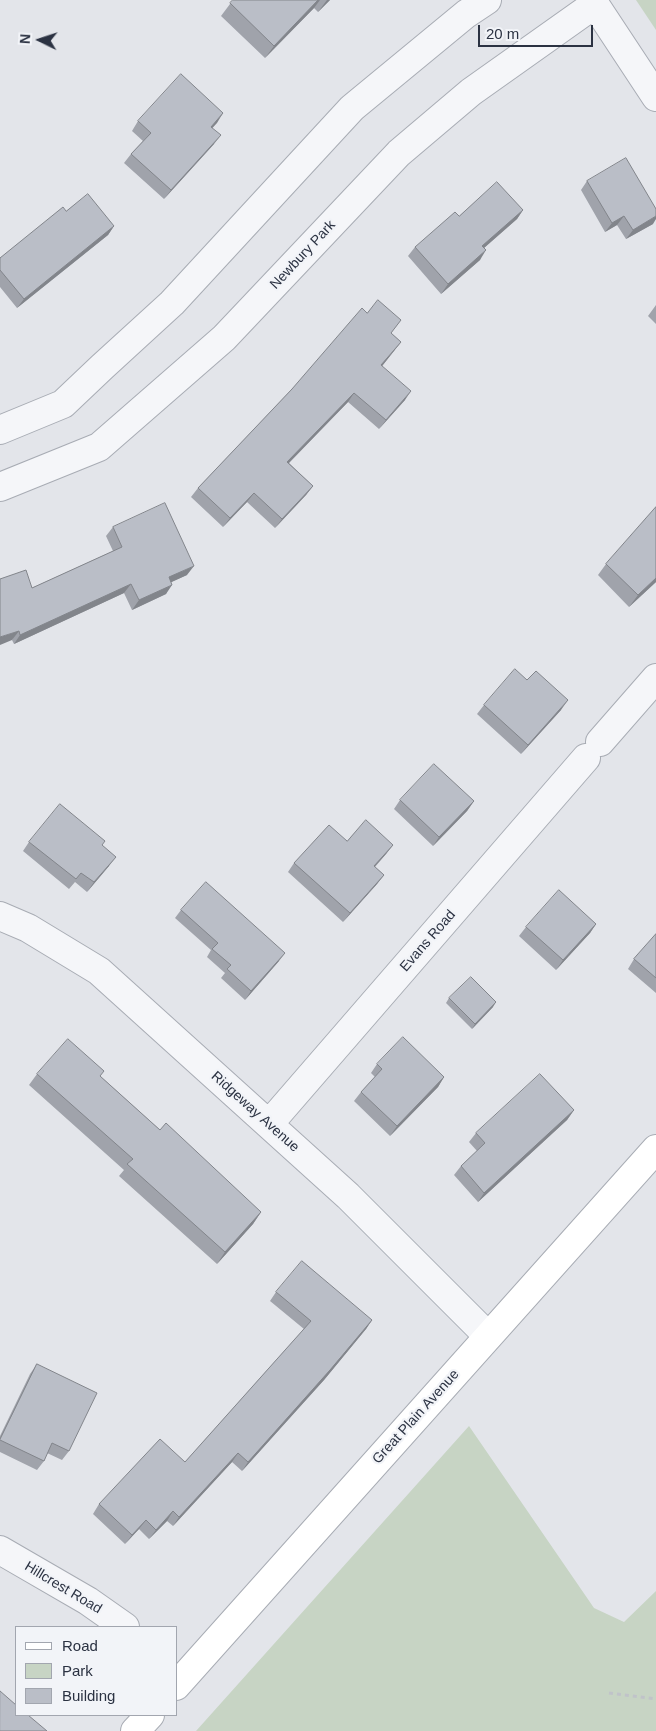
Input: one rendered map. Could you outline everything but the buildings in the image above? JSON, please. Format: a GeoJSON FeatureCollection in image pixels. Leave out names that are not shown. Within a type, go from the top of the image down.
{"type":"FeatureCollection","features":[{"type":"Feature","properties":{"kind":"main road","name":"Great Plain Avenue"},"geometry":{"type":"LineString","coordinates":[[180,1674],[656,1149]]}},
{"type":"Feature","properties":{"kind":"main road"},"geometry":{"type":"LineString","coordinates":[[135,1731],[149,1716]]}},
{"type":"Feature","properties":{"kind":"street"},"geometry":{"type":"LineString","coordinates":[[0,430],[63,404],[172,303],[352,108],[466,14],[487,0]]}},
{"type":"Feature","properties":{"kind":"street"},"geometry":{"type":"LineString","coordinates":[[594,2],[656,97]]}},
{"type":"Feature","properties":{"kind":"street","name":"Newbury Park"},"geometry":{"type":"LineString","coordinates":[[0,487],[99,447],[224,338],[399,153],[471,92],[594,2]]}},
{"type":"Feature","properties":{"kind":"street","name":"Evans Road"},"geometry":{"type":"LineString","coordinates":[[269,1124],[656,678]]}},
{"type":"Feature","properties":{"kind":"street","name":"Ridgeway Avenue"},"geometry":{"type":"LineString","coordinates":[[0,916],[28,928],[98,971],[348,1196],[488,1336]]}},
{"type":"Feature","properties":{"kind":"street","name":"Hillcrest Road"},"geometry":{"type":"LineString","coordinates":[[0,1550],[88,1601],[124,1626]]}},
{"type":"Feature","properties":{"kind":"path"},"geometry":{"type":"LineString","coordinates":[[609,1693],[656,1698]]}},
{"type":"Feature","properties":{"kind":"green space"},"geometry":{"type":"Polygon","coordinates":[[[636,0],[656,0],[656,30],[636,0]]]}},
{"type":"Feature","properties":{"kind":"green space"},"geometry":{"type":"Polygon","coordinates":[[[469,1426],[594,1608],[624,1622],[656,1591],[656,1731],[196,1731],[469,1426]]]}}]}
